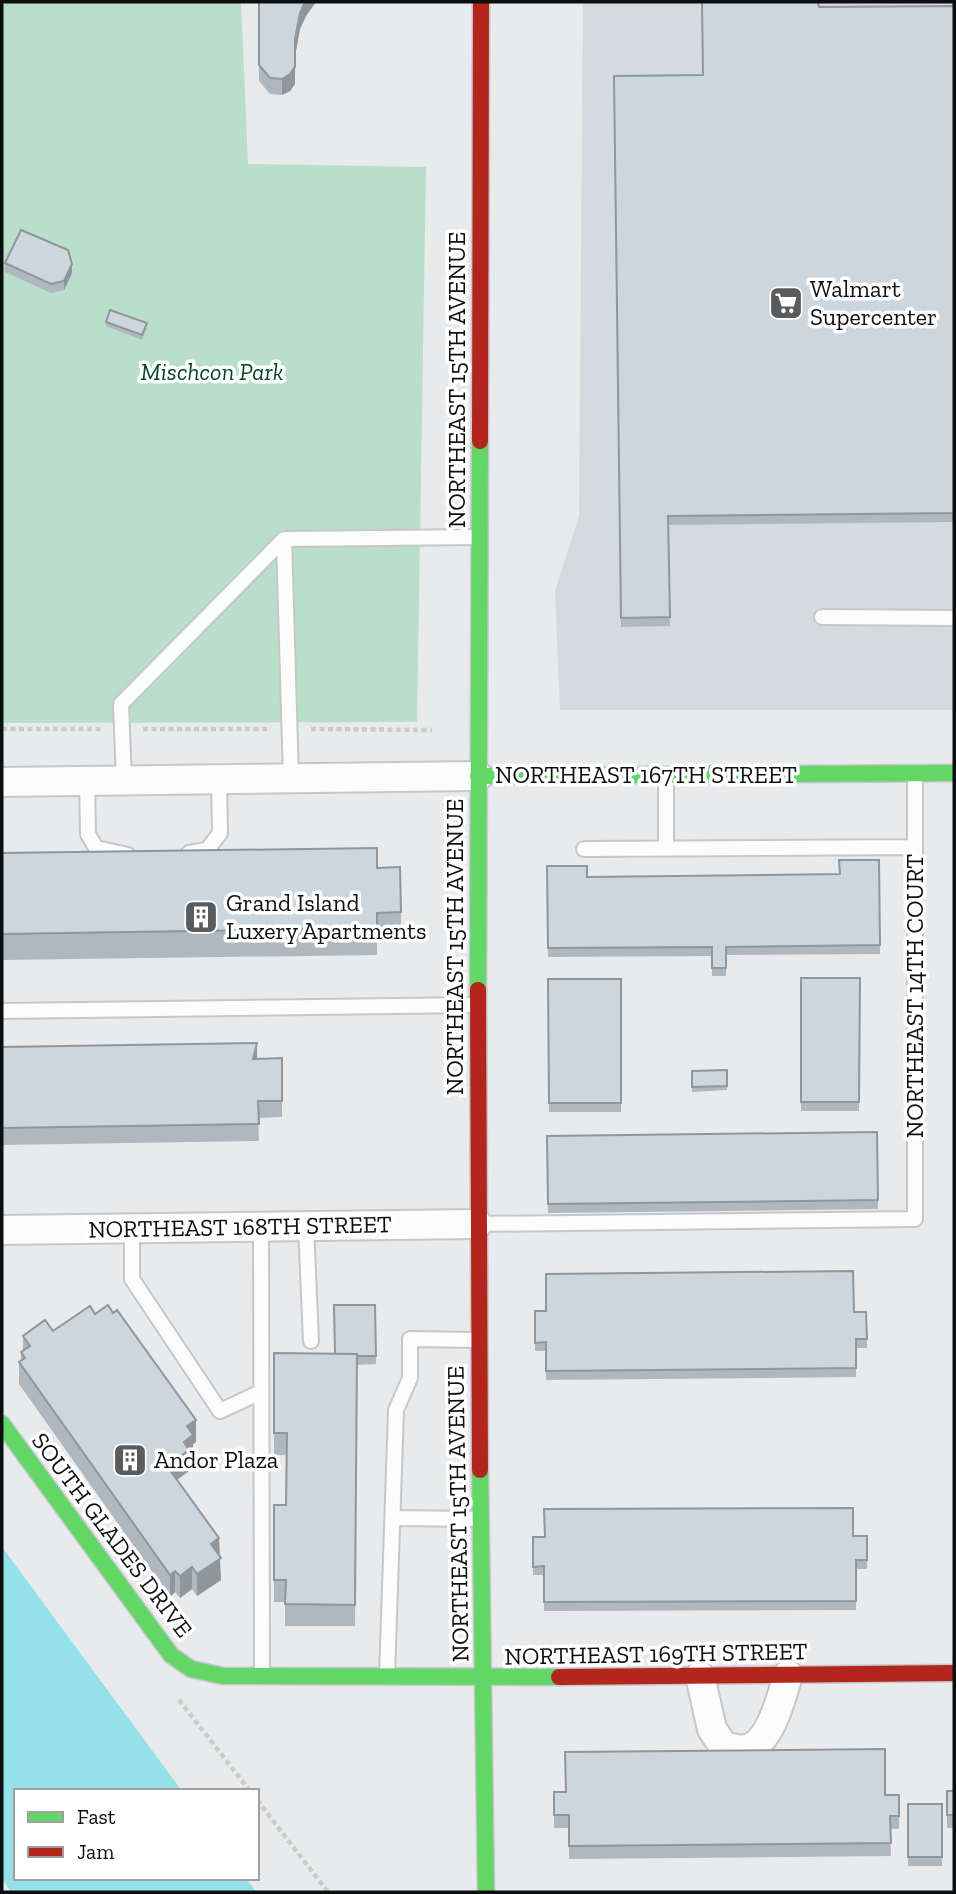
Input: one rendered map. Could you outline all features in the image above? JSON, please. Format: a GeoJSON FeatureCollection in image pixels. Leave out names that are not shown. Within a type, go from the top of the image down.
{"type":"FeatureCollection","features":[{"type":"Feature","properties":{"kind":"street","name":"NORTHEAST 15TH AVENUE"},"geometry":{"type":"LineString","coordinates":[[481,2],[477,1224],[486,1892]]}},
{"type":"Feature","properties":{"kind":"street","name":"NORTHEAST 167TH STREET"},"geometry":{"type":"LineString","coordinates":[[2,782],[954,773]]}},
{"type":"Feature","properties":{"kind":"street","name":"NORTHEAST 168TH STREET"},"geometry":{"type":"LineString","coordinates":[[2,1230],[477,1224]]}},
{"type":"Feature","properties":{"kind":"street","name":"SOUTH GLADES DRIVE"},"geometry":{"type":"LineString","coordinates":[[2,1424],[171,1655],[191,1669]]}},
{"type":"Feature","properties":{"kind":"street","name":"NORTHEAST 169TH STREET"},"geometry":{"type":"LineString","coordinates":[[191,1669],[223,1676],[387,1678],[954,1673]]}},
{"type":"Feature","properties":{"kind":"street"},"geometry":{"type":"LineString","coordinates":[[700,1676],[712,1729],[724,1746],[746,1750],[759,1742],[766,1732],[776,1713],[789,1675]]}},
{"type":"Feature","properties":{"kind":"lane"},"geometry":{"type":"LineString","coordinates":[[124,781],[121,704],[284,539],[479,537]]}},
{"type":"Feature","properties":{"kind":"lane"},"geometry":{"type":"LineString","coordinates":[[284,539],[291,779]]}},
{"type":"Feature","properties":{"kind":"lane"},"geometry":{"type":"LineString","coordinates":[[822,617],[954,618]]}},
{"type":"Feature","properties":{"kind":"lane","name":"NORTHEAST 14TH COURT"},"geometry":{"type":"LineString","coordinates":[[477,1224],[915,1219],[915,774]]}},
{"type":"Feature","properties":{"kind":"lane"},"geometry":{"type":"LineString","coordinates":[[666,775],[666,849]]}},
{"type":"Feature","properties":{"kind":"lane"},"geometry":{"type":"LineString","coordinates":[[176,856],[207,850],[220,833],[219,780]]}},
{"type":"Feature","properties":{"kind":"lane"},"geometry":{"type":"LineString","coordinates":[[87,781],[88,834],[96,848],[139,858]]}},
{"type":"Feature","properties":{"kind":"lane"},"geometry":{"type":"LineString","coordinates":[[584,849],[915,847]]}},
{"type":"Feature","properties":{"kind":"lane"},"geometry":{"type":"LineString","coordinates":[[2,1011],[477,1005]]}},
{"type":"Feature","properties":{"kind":"lane"},"geometry":{"type":"LineString","coordinates":[[306,1226],[311,1341]]}},
{"type":"Feature","properties":{"kind":"lane"},"geometry":{"type":"LineString","coordinates":[[261,1227],[262,1676]]}},
{"type":"Feature","properties":{"kind":"lane"},"geometry":{"type":"LineString","coordinates":[[132,1229],[132,1279],[220,1411],[261,1392]]}},
{"type":"Feature","properties":{"kind":"lane"},"geometry":{"type":"LineString","coordinates":[[387,1678],[396,1410],[410,1378],[410,1339],[479,1340]]}},
{"type":"Feature","properties":{"kind":"lane"},"geometry":{"type":"LineString","coordinates":[[393,1518],[481,1519]]}},
{"type":"Feature","properties":{"kind":"path"},"geometry":{"type":"LineString","coordinates":[[2,729],[432,730]]}},
{"type":"Feature","properties":{"kind":"path"},"geometry":{"type":"LineString","coordinates":[[259,1803],[328,1892]]}},
{"type":"Feature","properties":{"kind":"shaded area","name":"Walmart Supercenter"},"geometry":{"type":"Polygon","coordinates":[[[583,2],[954,2],[954,710],[560,710],[555,591],[579,516],[583,2]]]}},
{"type":"Feature","properties":{"kind":"green space","name":"Mischcon Park"},"geometry":{"type":"Polygon","coordinates":[[[2,2],[241,2],[248,164],[426,167],[417,722],[2,723],[2,2]]]}},
{"type":"Feature","properties":{"kind":"water"},"geometry":{"type":"Polygon","coordinates":[[[2,1547],[181,1789],[14,1789],[14,1880],[247,1880],[256,1892],[11,1892],[2,1879],[2,1547]]]}},
{"type":"Feature","properties":{"kind":"building"},"geometry":{"type":"Polygon","coordinates":[[[259,2],[305,2],[295,39],[295,67],[282,79],[270,78],[259,65],[259,2]]]}},
{"type":"Feature","properties":{"kind":"building","name":"Walmart Supercenter"},"geometry":{"type":"Polygon","coordinates":[[[702,2],[818,2],[819,7],[954,6],[954,513],[668,516],[670,617],[621,618],[614,76],[703,75],[702,2]]]}},
{"type":"Feature","properties":{"kind":"building"},"geometry":{"type":"Polygon","coordinates":[[[21,230],[68,250],[72,264],[64,281],[51,284],[5,263],[21,230]]]}},
{"type":"Feature","properties":{"kind":"building"},"geometry":{"type":"Polygon","coordinates":[[[110,310],[147,323],[142,335],[106,322],[110,310]]]}},
{"type":"Feature","properties":{"kind":"building","name":"Grand Island Luxery Apartments"},"geometry":{"type":"Polygon","coordinates":[[[377,848],[377,868],[400,867],[401,912],[377,913],[377,928],[2,934],[2,853],[377,848]]]}},
{"type":"Feature","properties":{"kind":"building"},"geometry":{"type":"Polygon","coordinates":[[[839,860],[879,860],[880,945],[726,947],[726,968],[712,968],[712,947],[548,948],[547,866],[587,866],[587,877],[840,874],[839,860]]]}},
{"type":"Feature","properties":{"kind":"building"},"geometry":{"type":"Polygon","coordinates":[[[801,978],[860,978],[859,1102],[801,1102],[801,978]]]}},
{"type":"Feature","properties":{"kind":"building"},"geometry":{"type":"Polygon","coordinates":[[[548,979],[621,979],[621,1103],[549,1103],[548,979]]]}},
{"type":"Feature","properties":{"kind":"building"},"geometry":{"type":"Polygon","coordinates":[[[257,1043],[253,1059],[282,1058],[282,1101],[258,1101],[259,1124],[2,1128],[2,1047],[257,1043]]]}},
{"type":"Feature","properties":{"kind":"building"},"geometry":{"type":"Polygon","coordinates":[[[727,1070],[727,1086],[692,1087],[692,1071],[727,1070]]]}},
{"type":"Feature","properties":{"kind":"building"},"geometry":{"type":"Polygon","coordinates":[[[877,1132],[878,1200],[548,1204],[547,1136],[877,1132]]]}},
{"type":"Feature","properties":{"kind":"building"},"geometry":{"type":"Polygon","coordinates":[[[853,1271],[854,1312],[866,1312],[867,1339],[856,1339],[856,1368],[546,1371],[546,1342],[535,1343],[535,1311],[546,1311],[546,1274],[853,1271]]]}},
{"type":"Feature","properties":{"kind":"building","name":"Andor Plaza"},"geometry":{"type":"Polygon","coordinates":[[[108,1305],[113,1313],[117,1310],[196,1420],[187,1426],[193,1435],[184,1442],[189,1450],[167,1466],[219,1538],[211,1544],[221,1558],[197,1574],[192,1567],[180,1576],[175,1571],[170,1575],[19,1362],[25,1358],[21,1352],[30,1346],[23,1336],[45,1320],[53,1331],[90,1306],[95,1314],[108,1305]]]}},
{"type":"Feature","properties":{"kind":"building"},"geometry":{"type":"Polygon","coordinates":[[[334,1305],[375,1305],[376,1356],[335,1354],[334,1305]]]}},
{"type":"Feature","properties":{"kind":"building"},"geometry":{"type":"Polygon","coordinates":[[[274,1353],[357,1354],[355,1605],[285,1604],[286,1580],[274,1580],[274,1505],[286,1505],[287,1433],[274,1433],[274,1353]]]}},
{"type":"Feature","properties":{"kind":"building"},"geometry":{"type":"Polygon","coordinates":[[[853,1508],[853,1536],[867,1536],[867,1560],[856,1560],[856,1601],[544,1602],[544,1566],[533,1567],[533,1537],[545,1537],[544,1509],[853,1508]]]}},
{"type":"Feature","properties":{"kind":"building"},"geometry":{"type":"Polygon","coordinates":[[[885,1749],[885,1795],[899,1795],[899,1816],[890,1816],[891,1843],[569,1846],[569,1815],[554,1815],[554,1792],[566,1792],[565,1752],[885,1749]]]}},
{"type":"Feature","properties":{"kind":"building"},"geometry":{"type":"Polygon","coordinates":[[[947,1791],[954,1791],[954,1815],[947,1815],[947,1791]]]}},
{"type":"Feature","properties":{"kind":"building"},"geometry":{"type":"Polygon","coordinates":[[[908,1804],[942,1804],[942,1857],[908,1857],[908,1804]]]}},
{"type":"Feature","properties":{"kind":"traffic: fast"},"geometry":{"type":"LineString","coordinates":[[478,990],[480,441]]}},
{"type":"Feature","properties":{"kind":"traffic: fast"},"geometry":{"type":"LineString","coordinates":[[478,776],[954,773]]}},
{"type":"Feature","properties":{"kind":"traffic: fast"},"geometry":{"type":"LineString","coordinates":[[2,1424],[171,1655],[191,1669],[223,1676],[559,1677]]}},
{"type":"Feature","properties":{"kind":"traffic: fast"},"geometry":{"type":"LineString","coordinates":[[480,1470],[486,1892]]}},
{"type":"Feature","properties":{"kind":"traffic: jam"},"geometry":{"type":"LineString","coordinates":[[480,441],[481,2]]}},
{"type":"Feature","properties":{"kind":"traffic: jam"},"geometry":{"type":"LineString","coordinates":[[478,990],[480,1470]]}},
{"type":"Feature","properties":{"kind":"traffic: jam"},"geometry":{"type":"LineString","coordinates":[[559,1677],[954,1673]]}},
{"type":"Feature","properties":{"kind":"place","name":"Walmart Supercenter"},"geometry":{"type":"Point","coordinates":[786,303]}},
{"type":"Feature","properties":{"kind":"place","name":"Grand Island Luxery Apartments"},"geometry":{"type":"Point","coordinates":[201,917]}},
{"type":"Feature","properties":{"kind":"place","name":"Andor Plaza"},"geometry":{"type":"Point","coordinates":[130,1460]}}]}
